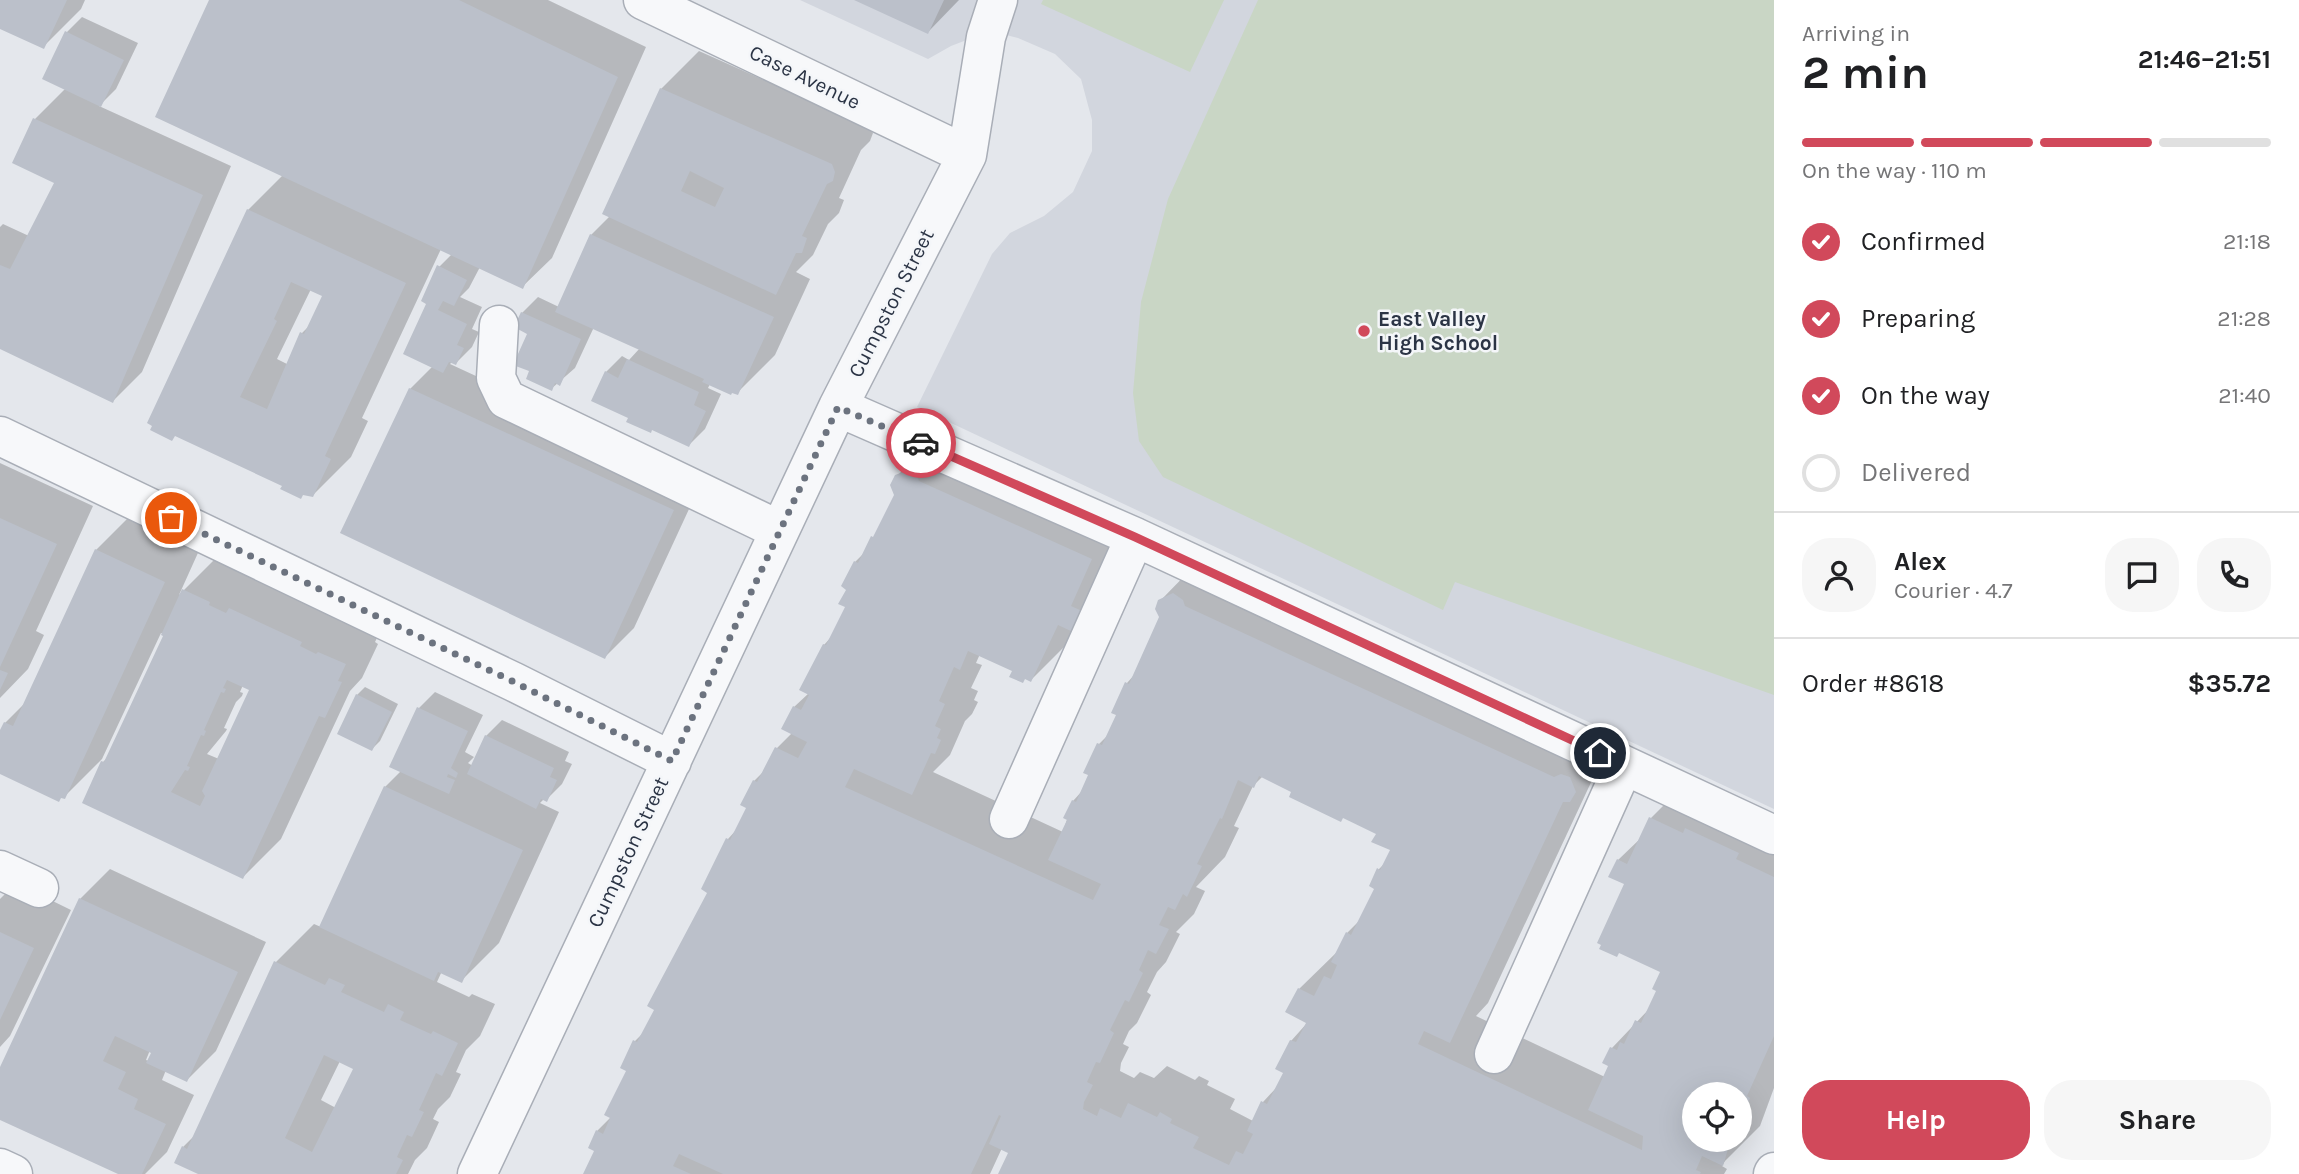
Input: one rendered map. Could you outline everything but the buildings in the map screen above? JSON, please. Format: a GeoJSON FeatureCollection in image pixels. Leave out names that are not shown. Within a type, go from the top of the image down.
{"type":"FeatureCollection","features":[{"type":"Feature","properties":{"kind":"street","name":"Case Avenue"},"geometry":{"type":"LineString","coordinates":[[643,0],[967,155]]}},
{"type":"Feature","properties":{"kind":"street","name":"Cumpston Street"},"geometry":{"type":"LineString","coordinates":[[477,1174],[838,407],[967,155],[986,37],[998,0]]}},
{"type":"Feature","properties":{"kind":"street"},"geometry":{"type":"LineString","coordinates":[[499,326],[496,378],[506,399],[779,530]]}},
{"type":"Feature","properties":{"kind":"street"},"geometry":{"type":"LineString","coordinates":[[838,407],[1135,537],[1774,835]]}},
{"type":"Feature","properties":{"kind":"street"},"geometry":{"type":"LineString","coordinates":[[0,436],[514,682],[672,761]]}},
{"type":"Feature","properties":{"kind":"street"},"geometry":{"type":"LineString","coordinates":[[1009,820],[1135,537]]}},
{"type":"Feature","properties":{"kind":"street"},"geometry":{"type":"LineString","coordinates":[[1494,1054],[1624,765]]}},
{"type":"Feature","properties":{"kind":"street"},"geometry":{"type":"LineString","coordinates":[[0,870],[39,888]]}},
{"type":"Feature","properties":{"kind":"street"},"geometry":{"type":"LineString","coordinates":[[0,1168],[13,1174]]}},
{"type":"Feature","properties":{"kind":"shaded area","name":"East Valley High School"},"geometry":{"type":"Polygon","coordinates":[[[800,0],[1774,0],[1774,809],[917,407],[992,254],[1010,233],[1044,216],[1073,192],[1092,151],[1092,120],[1081,79],[1055,54],[1018,38],[990,31],[951,46],[928,59],[800,0]]]}},
{"type":"Feature","properties":{"kind":"green space"},"geometry":{"type":"Polygon","coordinates":[[[1043,0],[1224,0],[1190,72],[1041,4],[1043,0]]]}},
{"type":"Feature","properties":{"kind":"green space","name":"East Valley High School"},"geometry":{"type":"Polygon","coordinates":[[[1258,0],[1774,0],[1774,695],[1455,582],[1443,610],[1163,477],[1139,441],[1133,393],[1141,302],[1168,199],[1258,0]]]}},
{"type":"Feature","properties":{"kind":"way so far"},"geometry":{"type":"LineString","coordinates":[[171,518],[514,682],[672,761],[838,407],[921,443]]}},
{"type":"Feature","properties":{"kind":"place","name":"East Valley High School"},"geometry":{"type":"Point","coordinates":[1364,331]}},
{"type":"Feature","properties":{"kind":"route"},"geometry":{"type":"LineString","coordinates":[[921,443],[1135,537],[1600,753]]}}]}
